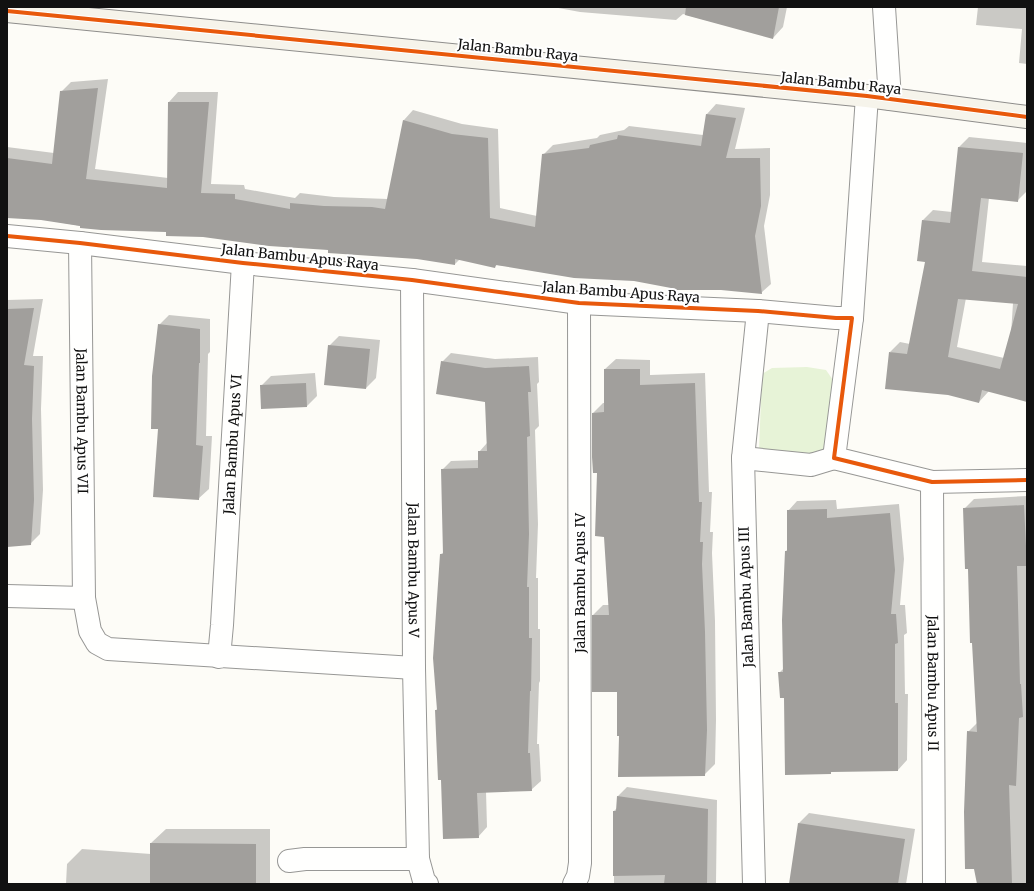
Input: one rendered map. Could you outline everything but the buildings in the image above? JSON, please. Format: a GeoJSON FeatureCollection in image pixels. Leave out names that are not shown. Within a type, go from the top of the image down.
{"type":"FeatureCollection","features":[{"type":"Feature","properties":{"kind":"street"},"geometry":{"type":"LineString","coordinates":[[884,7],[890,99]]}},
{"type":"Feature","properties":{"kind":"street","name":"Jalan Bambu Raya"},"geometry":{"type":"LineString","coordinates":[[7,12],[867,96],[1027,117]]}},
{"type":"Feature","properties":{"kind":"street"},"geometry":{"type":"LineString","coordinates":[[834,458],[852,318],[867,96]]}},
{"type":"Feature","properties":{"kind":"street","name":"Jalan Bambu Apus Raya"},"geometry":{"type":"LineString","coordinates":[[7,236],[80,243],[243,263],[412,280],[579,303],[758,311],[852,318]]}},
{"type":"Feature","properties":{"kind":"street","name":"Jalan Bambu Apus VII"},"geometry":{"type":"LineString","coordinates":[[80,243],[84,598],[90,631],[97,643],[108,649],[414,668]]}},
{"type":"Feature","properties":{"kind":"street","name":"Jalan Bambu Apus VI"},"geometry":{"type":"LineString","coordinates":[[219,657],[243,263]]}},
{"type":"Feature","properties":{"kind":"street","name":"Jalan Bambu Apus V"},"geometry":{"type":"LineString","coordinates":[[412,280],[414,668],[418,859],[424,881],[427,884]]}},
{"type":"Feature","properties":{"kind":"street","name":"Jalan Bambu Apus IV"},"geometry":{"type":"LineString","coordinates":[[574,884],[578,876],[580,863],[579,303]]}},
{"type":"Feature","properties":{"kind":"street","name":"Jalan Bambu Apus III"},"geometry":{"type":"LineString","coordinates":[[754,884],[743,458],[758,311]]}},
{"type":"Feature","properties":{"kind":"street"},"geometry":{"type":"LineString","coordinates":[[743,458],[811,465],[834,458],[932,482],[1027,480]]}},
{"type":"Feature","properties":{"kind":"street","name":"Jalan Bambu Apus II"},"geometry":{"type":"LineString","coordinates":[[932,482],[934,884]]}},
{"type":"Feature","properties":{"kind":"street"},"geometry":{"type":"LineString","coordinates":[[7,596],[84,598]]}},
{"type":"Feature","properties":{"kind":"street"},"geometry":{"type":"LineString","coordinates":[[289,861],[305,859],[418,859]]}},
{"type":"Feature","properties":{"kind":"green space"},"geometry":{"type":"Polygon","coordinates":[[[807,367],[826,370],[833,380],[829,449],[807,458],[759,450],[762,374],[772,368],[807,367]]]}},
{"type":"Feature","properties":{"kind":"cycle path"},"geometry":{"type":"LineString","coordinates":[[7,11],[867,96],[1027,117]]}},
{"type":"Feature","properties":{"kind":"cycle path"},"geometry":{"type":"LineString","coordinates":[[7,236],[80,243],[243,263],[412,280],[579,303],[758,311],[852,318],[834,458],[932,482],[1027,480]]}}]}
